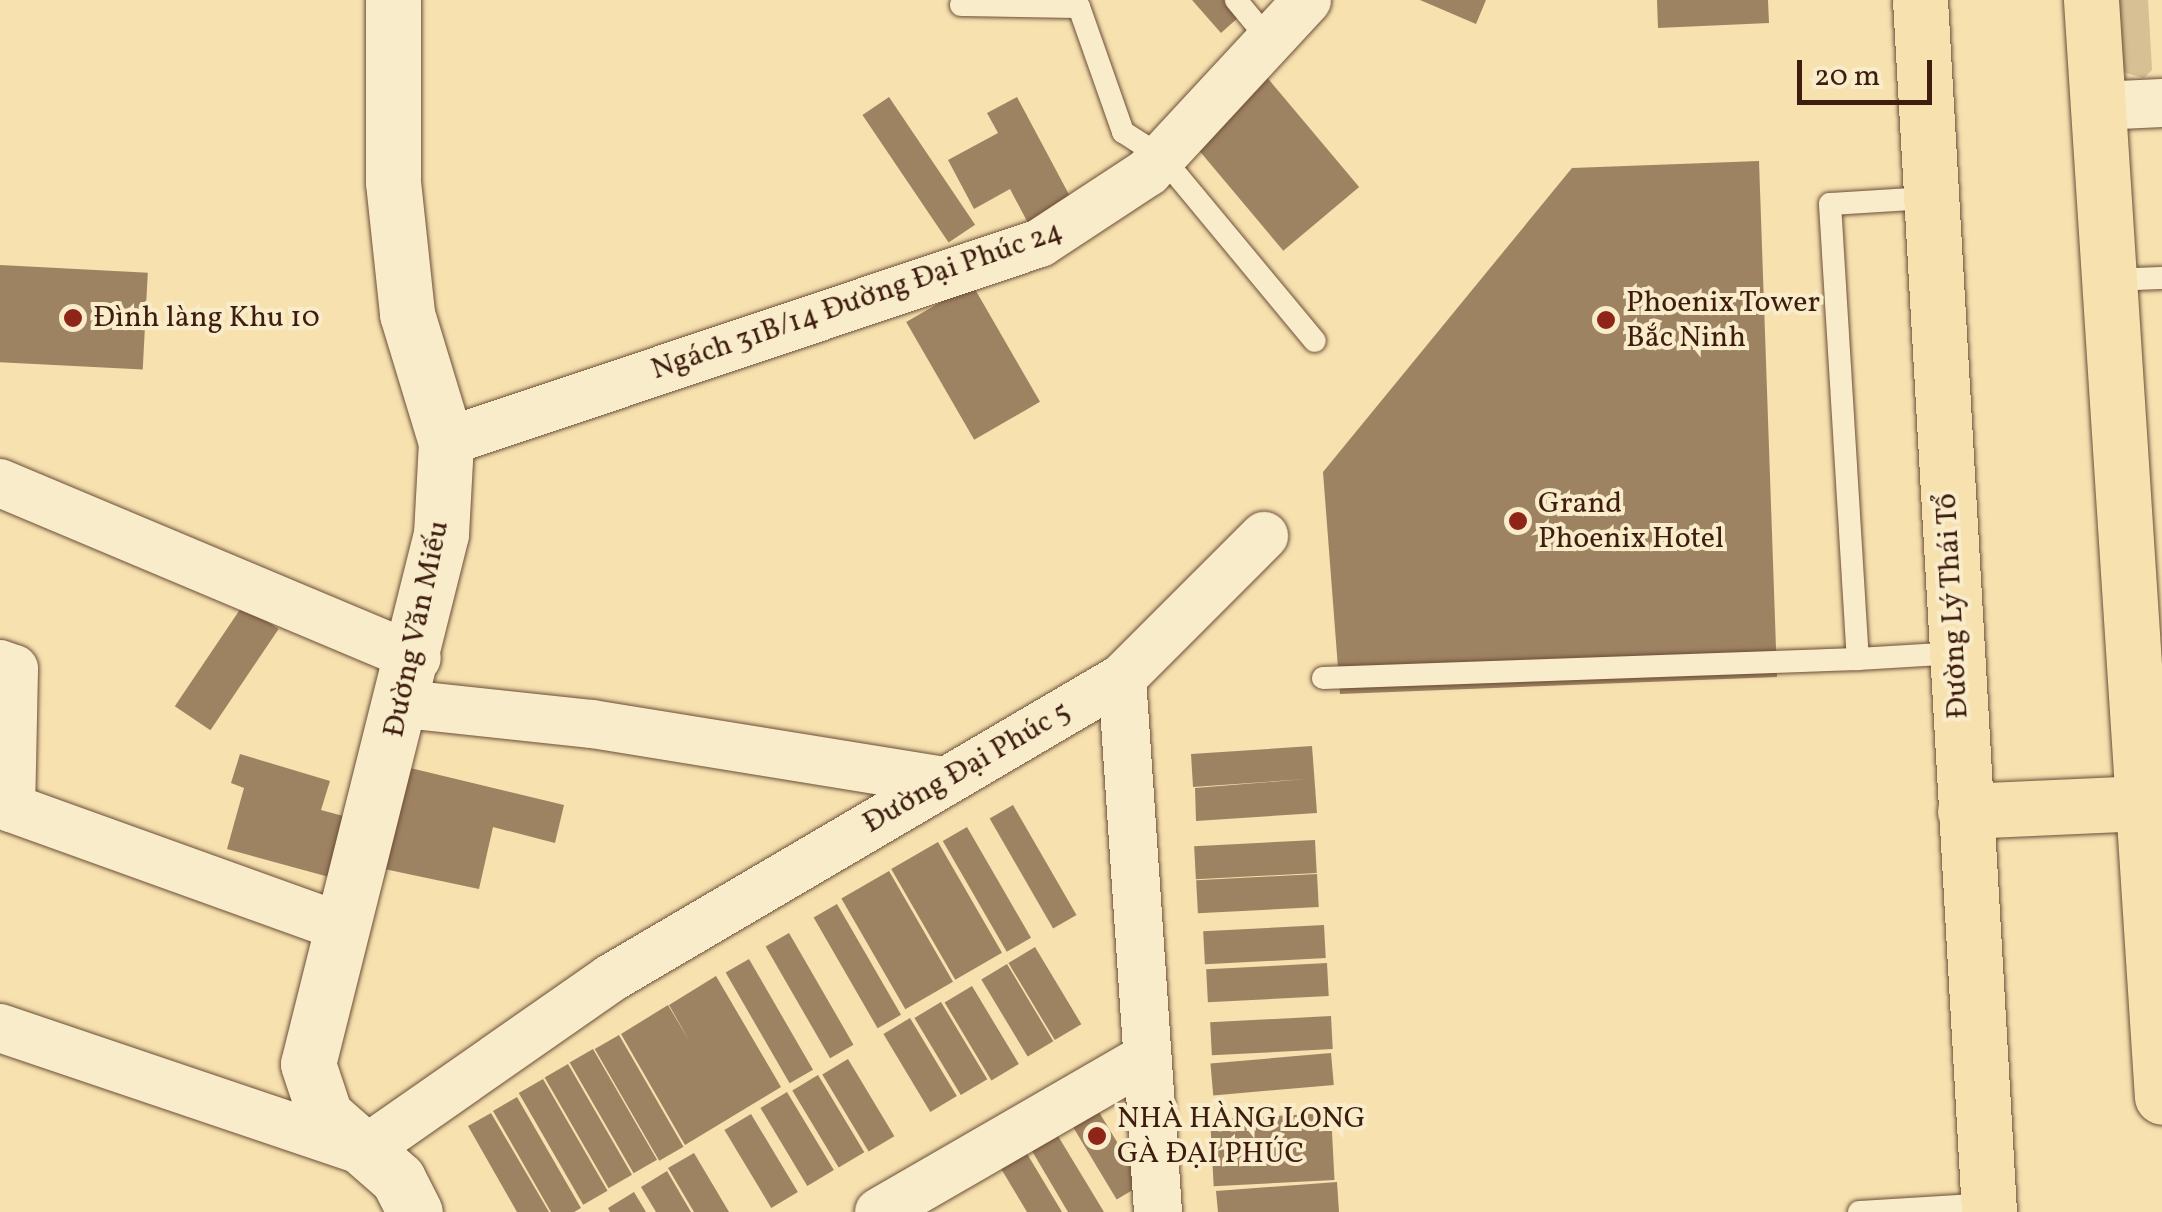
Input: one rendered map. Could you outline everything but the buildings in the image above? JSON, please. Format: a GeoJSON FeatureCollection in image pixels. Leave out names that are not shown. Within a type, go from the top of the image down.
{"type":"FeatureCollection","features":[{"type":"Feature","properties":{"kind":"main road","name":"Đường Lý Thái Tổ"},"geometry":{"type":"LineString","coordinates":[[1920,0],[1928,198],[1988,1208]]}},
{"type":"Feature","properties":{"kind":"main road"},"geometry":{"type":"LineString","coordinates":[[2090,0],[2098,106],[2136,279],[2149,635],[2143,802],[2158,947],[2162,1096]]}},
{"type":"Feature","properties":{"kind":"main road"},"geometry":{"type":"LineString","coordinates":[[1965,810],[2143,802]]}},
{"type":"Feature","properties":{"kind":"street","name":"Đường Văn Miếu"},"geometry":{"type":"LineString","coordinates":[[394,0],[393,182],[407,314],[446,442],[410,681],[342,927],[309,1086],[363,1151],[398,1179],[415,1212]]}},
{"type":"Feature","properties":{"kind":"street","name":"Ngách 31B/14 Đường Đại Phúc 24"},"geometry":{"type":"LineString","coordinates":[[446,442],[1040,243],[1100,212],[1162,157],[1307,0]]}},
{"type":"Feature","properties":{"kind":"street"},"geometry":{"type":"LineString","coordinates":[[2098,106],[2162,103]]}},
{"type":"Feature","properties":{"kind":"street"},"geometry":{"type":"LineString","coordinates":[[0,484],[410,681],[592,724],[943,782]]}},
{"type":"Feature","properties":{"kind":"street","name":"Đường Đại Phúc 5"},"geometry":{"type":"LineString","coordinates":[[363,1151],[611,978],[1122,678],[1264,536]]}},
{"type":"Feature","properties":{"kind":"street"},"geometry":{"type":"LineString","coordinates":[[0,664],[14,669],[11,808],[342,927]]}},
{"type":"Feature","properties":{"kind":"street"},"geometry":{"type":"LineString","coordinates":[[1122,678],[1158,1212]]}},
{"type":"Feature","properties":{"kind":"street"},"geometry":{"type":"LineString","coordinates":[[0,1028],[363,1151]]}},
{"type":"Feature","properties":{"kind":"street"},"geometry":{"type":"LineString","coordinates":[[879,1212],[1146,1058]]}},
{"type":"Feature","properties":{"kind":"lane"},"geometry":{"type":"LineString","coordinates":[[1236,0],[1270,40]]}},
{"type":"Feature","properties":{"kind":"lane"},"geometry":{"type":"LineString","coordinates":[[961,5],[1079,7],[1123,132],[1162,157],[1315,340]]}},
{"type":"Feature","properties":{"kind":"lane"},"geometry":{"type":"LineString","coordinates":[[1858,659],[1830,204],[1928,198]]}},
{"type":"Feature","properties":{"kind":"lane"},"geometry":{"type":"LineString","coordinates":[[1323,678],[1956,653]]}},
{"type":"Feature","properties":{"kind":"lane"},"geometry":{"type":"LineString","coordinates":[[1859,1212],[1988,1208]]}},
{"type":"Feature","properties":{"kind":"shaded area"},"geometry":{"type":"Polygon","coordinates":[[[2117,0],[2148,0],[2152,70],[2144,78],[2122,72],[2117,0]]]}},
{"type":"Feature","properties":{"kind":"place","name":"Đình làng Khu 10"},"geometry":{"type":"Point","coordinates":[73,318]}},
{"type":"Feature","properties":{"kind":"place","name":"Phoenix Tower Bắc Ninh"},"geometry":{"type":"Point","coordinates":[1606,320]}},
{"type":"Feature","properties":{"kind":"place","name":"Grand Phoenix Hotel"},"geometry":{"type":"Point","coordinates":[1518,521]}},
{"type":"Feature","properties":{"kind":"place","name":"NHÀ HÀNG LONG GÀ ĐẠI PHÚC"},"geometry":{"type":"Point","coordinates":[1097,1136]}}]}
